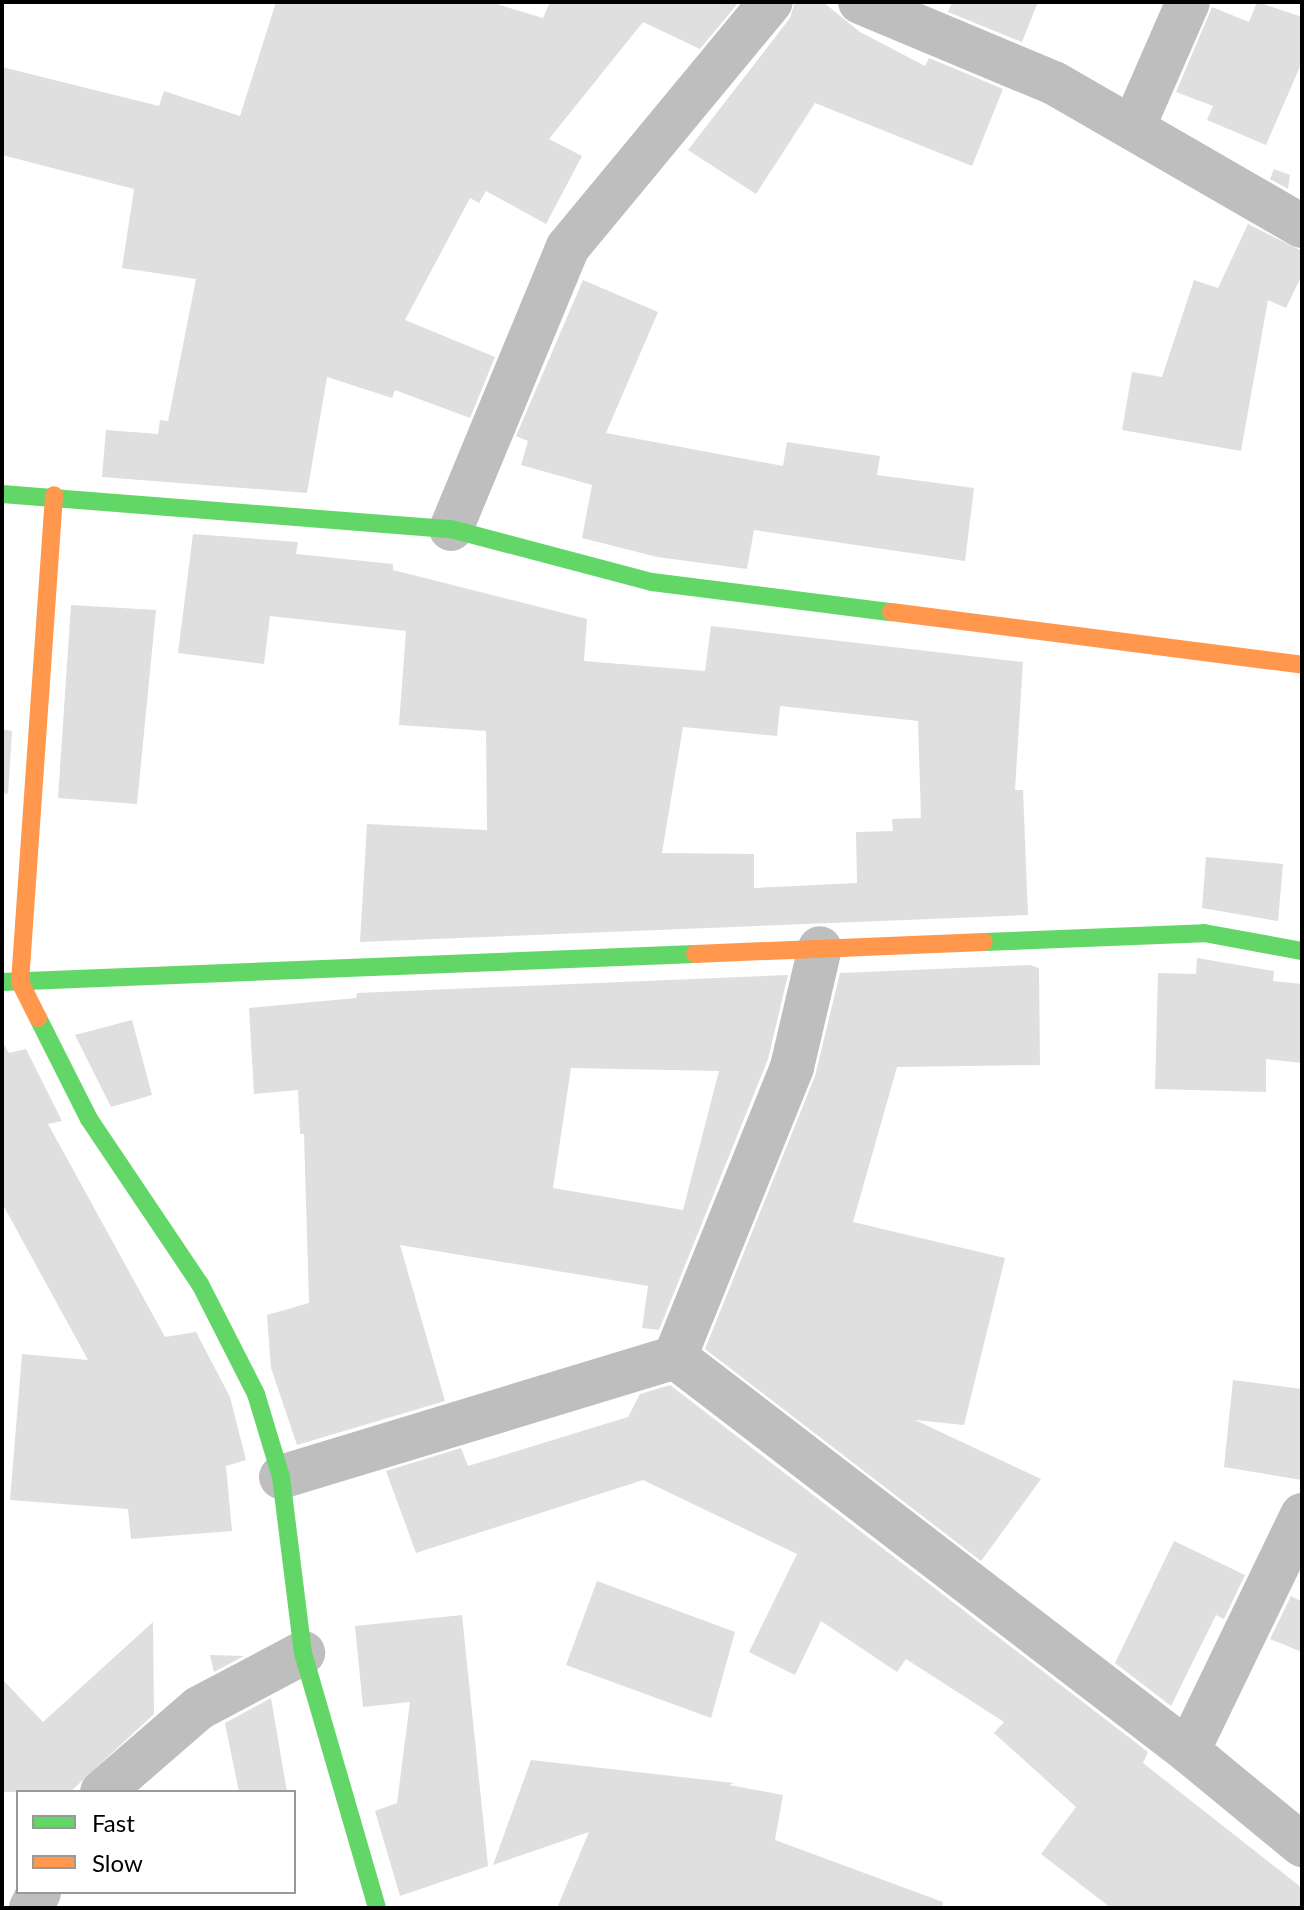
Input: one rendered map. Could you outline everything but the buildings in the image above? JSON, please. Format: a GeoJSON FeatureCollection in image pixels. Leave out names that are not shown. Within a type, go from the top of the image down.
{"type":"FeatureCollection","features":[{"type":"Feature","properties":{"kind":"street"},"geometry":{"type":"LineString","coordinates":[[451,529],[568,247],[771,2]]}},
{"type":"Feature","properties":{"kind":"street"},"geometry":{"type":"LineString","coordinates":[[860,2],[1054,83],[1302,226]]}},
{"type":"Feature","properties":{"kind":"street"},"geometry":{"type":"LineString","coordinates":[[1133,128],[1188,2]]}},
{"type":"Feature","properties":{"kind":"street"},"geometry":{"type":"LineString","coordinates":[[2,494],[54,495],[451,529],[652,582],[1302,665]]}},
{"type":"Feature","properties":{"kind":"street"},"geometry":{"type":"LineString","coordinates":[[54,495],[11,982],[89,1119],[200,1284],[256,1394],[281,1477],[303,1653],[377,1908]]}},
{"type":"Feature","properties":{"kind":"street"},"geometry":{"type":"LineString","coordinates":[[11,982],[1204,933],[1302,951]]}},
{"type":"Feature","properties":{"kind":"street"},"geometry":{"type":"LineString","coordinates":[[675,1357],[792,1067],[820,948]]}},
{"type":"Feature","properties":{"kind":"street"},"geometry":{"type":"LineString","coordinates":[[281,1477],[675,1357]]}},
{"type":"Feature","properties":{"kind":"street"},"geometry":{"type":"LineString","coordinates":[[675,1357],[1188,1751],[1302,1845]]}},
{"type":"Feature","properties":{"kind":"street"},"geometry":{"type":"LineString","coordinates":[[1188,1751],[1302,1515]]}},
{"type":"Feature","properties":{"kind":"street"},"geometry":{"type":"LineString","coordinates":[[104,1790],[199,1708],[303,1653]]}},
{"type":"Feature","properties":{"kind":"traffic: fast"},"geometry":{"type":"LineString","coordinates":[[2,494],[451,529],[652,582],[891,612]]}},
{"type":"Feature","properties":{"kind":"traffic: fast"},"geometry":{"type":"LineString","coordinates":[[984,942],[1204,933],[1302,951]]}},
{"type":"Feature","properties":{"kind":"traffic: fast"},"geometry":{"type":"LineString","coordinates":[[2,982],[695,954]]}},
{"type":"Feature","properties":{"kind":"traffic: fast"},"geometry":{"type":"LineString","coordinates":[[38,1018],[89,1119],[200,1284],[256,1394],[281,1477],[303,1653],[377,1908]]}},
{"type":"Feature","properties":{"kind":"traffic: slow"},"geometry":{"type":"LineString","coordinates":[[38,1018],[20,982],[54,495]]}},
{"type":"Feature","properties":{"kind":"traffic: slow"},"geometry":{"type":"LineString","coordinates":[[891,612],[1302,665]]}},
{"type":"Feature","properties":{"kind":"traffic: slow"},"geometry":{"type":"LineString","coordinates":[[695,954],[984,942]]}}]}
